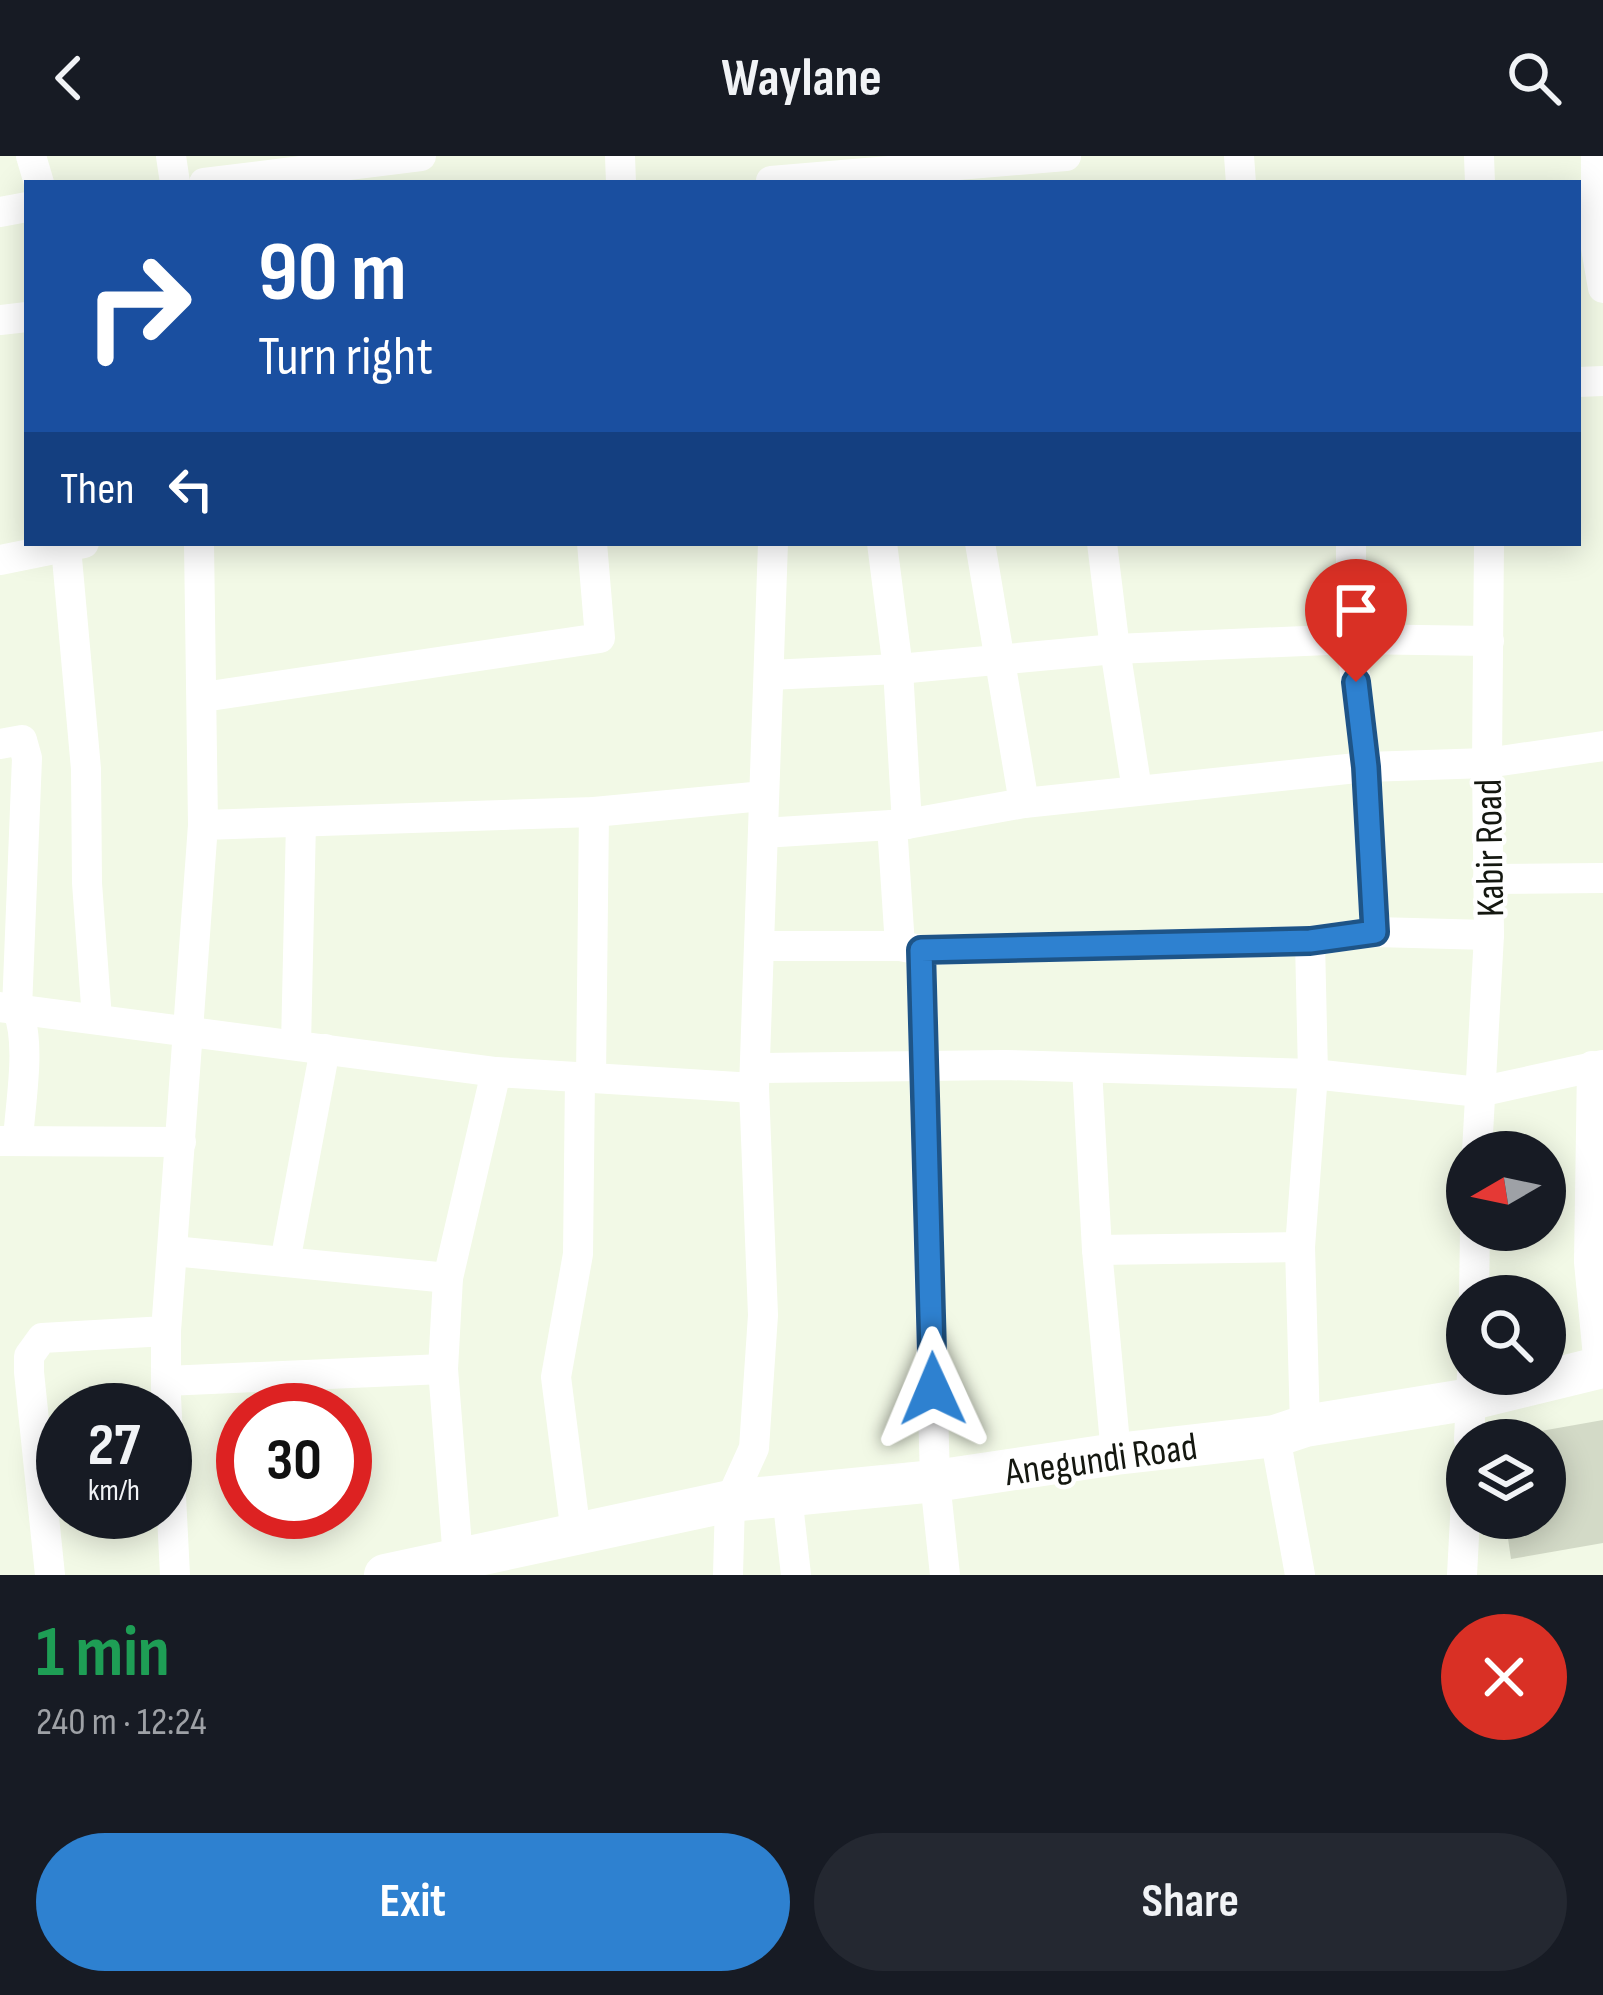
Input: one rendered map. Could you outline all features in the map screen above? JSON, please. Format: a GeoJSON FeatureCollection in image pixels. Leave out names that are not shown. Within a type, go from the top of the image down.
{"type":"FeatureCollection","features":[{"type":"Feature","properties":{"kind":"street"},"geometry":{"type":"LineString","coordinates":[[245,180],[327,174],[384,158],[421,156]]}},
{"type":"Feature","properties":{"kind":"street"},"geometry":{"type":"LineString","coordinates":[[770,173],[1066,156]]}},
{"type":"Feature","properties":{"kind":"street"},"geometry":{"type":"LineString","coordinates":[[1598,169],[1596,248],[1603,288]]}},
{"type":"Feature","properties":{"kind":"street"},"geometry":{"type":"LineString","coordinates":[[0,560],[70,546]]}},
{"type":"Feature","properties":{"kind":"street"},"geometry":{"type":"LineString","coordinates":[[75,546],[97,1019]]}},
{"type":"Feature","properties":{"kind":"street"},"geometry":{"type":"LineString","coordinates":[[175,1575],[166,1331],[202,825],[200,546]]}},
{"type":"Feature","properties":{"kind":"street"},"geometry":{"type":"LineString","coordinates":[[203,697],[600,638],[592,546]]}},
{"type":"Feature","properties":{"kind":"street"},"geometry":{"type":"LineString","coordinates":[[728,1575],[730,1501],[754,1448],[763,1315],[755,1078],[773,546]]}},
{"type":"Feature","properties":{"kind":"street"},"geometry":{"type":"LineString","coordinates":[[882,546],[898,669],[900,825],[926,1065],[935,1481],[945,1575]]}},
{"type":"Feature","properties":{"kind":"street"},"geometry":{"type":"LineString","coordinates":[[981,546],[1024,802]]}},
{"type":"Feature","properties":{"kind":"street"},"geometry":{"type":"LineString","coordinates":[[1102,546],[1137,790]]}},
{"type":"Feature","properties":{"kind":"street"},"geometry":{"type":"LineString","coordinates":[[1351,546],[1352,639],[1366,767],[1375,932]]}},
{"type":"Feature","properties":{"kind":"street","name":"Kabir Road"},"geometry":{"type":"LineString","coordinates":[[1478,1131],[1489,934],[1489,546]]}},
{"type":"Feature","properties":{"kind":"street"},"geometry":{"type":"LineString","coordinates":[[769,675],[898,669],[1115,649],[1352,639],[1489,641]]}},
{"type":"Feature","properties":{"kind":"street"},"geometry":{"type":"LineString","coordinates":[[0,744],[22,740],[27,758],[9,1008],[22,1021],[24,1044],[9,1141],[181,1142]]}},
{"type":"Feature","properties":{"kind":"street"},"geometry":{"type":"LineString","coordinates":[[763,833],[900,825],[1024,802],[1366,767],[1486,763],[1603,746]]}},
{"type":"Feature","properties":{"kind":"street"},"geometry":{"type":"LineString","coordinates":[[202,825],[594,812],[764,796]]}},
{"type":"Feature","properties":{"kind":"street"},"geometry":{"type":"LineString","coordinates":[[576,1534],[556,1378],[578,1254],[594,812]]}},
{"type":"Feature","properties":{"kind":"street"},"geometry":{"type":"LineString","coordinates":[[285,1262],[311,1047],[301,822]]}},
{"type":"Feature","properties":{"kind":"street"},"geometry":{"type":"LineString","coordinates":[[1488,879],[1603,878]]}},
{"type":"Feature","properties":{"kind":"street"},"geometry":{"type":"LineString","coordinates":[[759,946],[911,948],[1310,941],[1375,932],[1489,934]]}},
{"type":"Feature","properties":{"kind":"street"},"geometry":{"type":"LineString","coordinates":[[1300,1575],[1290,1431],[1313,1075],[1310,941]]}},
{"type":"Feature","properties":{"kind":"street"},"geometry":{"type":"LineString","coordinates":[[9,1008],[496,1072],[585,1078],[755,1078],[926,1065],[1313,1075],[1479,1092],[1597,1065],[1589,1262],[1601,1368]]}},
{"type":"Feature","properties":{"kind":"street"},"geometry":{"type":"LineString","coordinates":[[1087,1068],[1097,1250],[1116,1454]]}},
{"type":"Feature","properties":{"kind":"street"},"geometry":{"type":"LineString","coordinates":[[458,1559],[443,1369],[448,1278],[496,1072]]}},
{"type":"Feature","properties":{"kind":"street"},"geometry":{"type":"LineString","coordinates":[[1097,1250],[1300,1247]]}},
{"type":"Feature","properties":{"kind":"street"},"geometry":{"type":"LineString","coordinates":[[173,1251],[448,1278]]}},
{"type":"Feature","properties":{"kind":"street"},"geometry":{"type":"LineString","coordinates":[[50,1575],[29,1356],[43,1338],[166,1331]]}},
{"type":"Feature","properties":{"kind":"street","name":"Anegundi Road"},"geometry":{"type":"LineString","coordinates":[[385,1575],[730,1501],[935,1481],[1471,1404],[1601,1368]]}},
{"type":"Feature","properties":{"kind":"street"},"geometry":{"type":"LineString","coordinates":[[166,1381],[443,1369]]}},
{"type":"Feature","properties":{"kind":"street"},"geometry":{"type":"LineString","coordinates":[[788,1496],[796,1575]]}},
{"type":"Feature","properties":{"kind":"street"},"geometry":{"type":"LineString","coordinates":[[1462,1575],[1464,1539]]}},
{"type":"Feature","properties":{"kind":"building"},"geometry":{"type":"Polygon","coordinates":[[[1603,1420],[1603,1543],[1511,1559],[1508,1539],[1566,1539],[1566,1427],[1603,1420]]]}},
{"type":"Feature","properties":{"kind":"route"},"geometry":{"type":"LineString","coordinates":[[933,1389],[921,950],[1310,941],[1375,932],[1356,682]]}}]}
